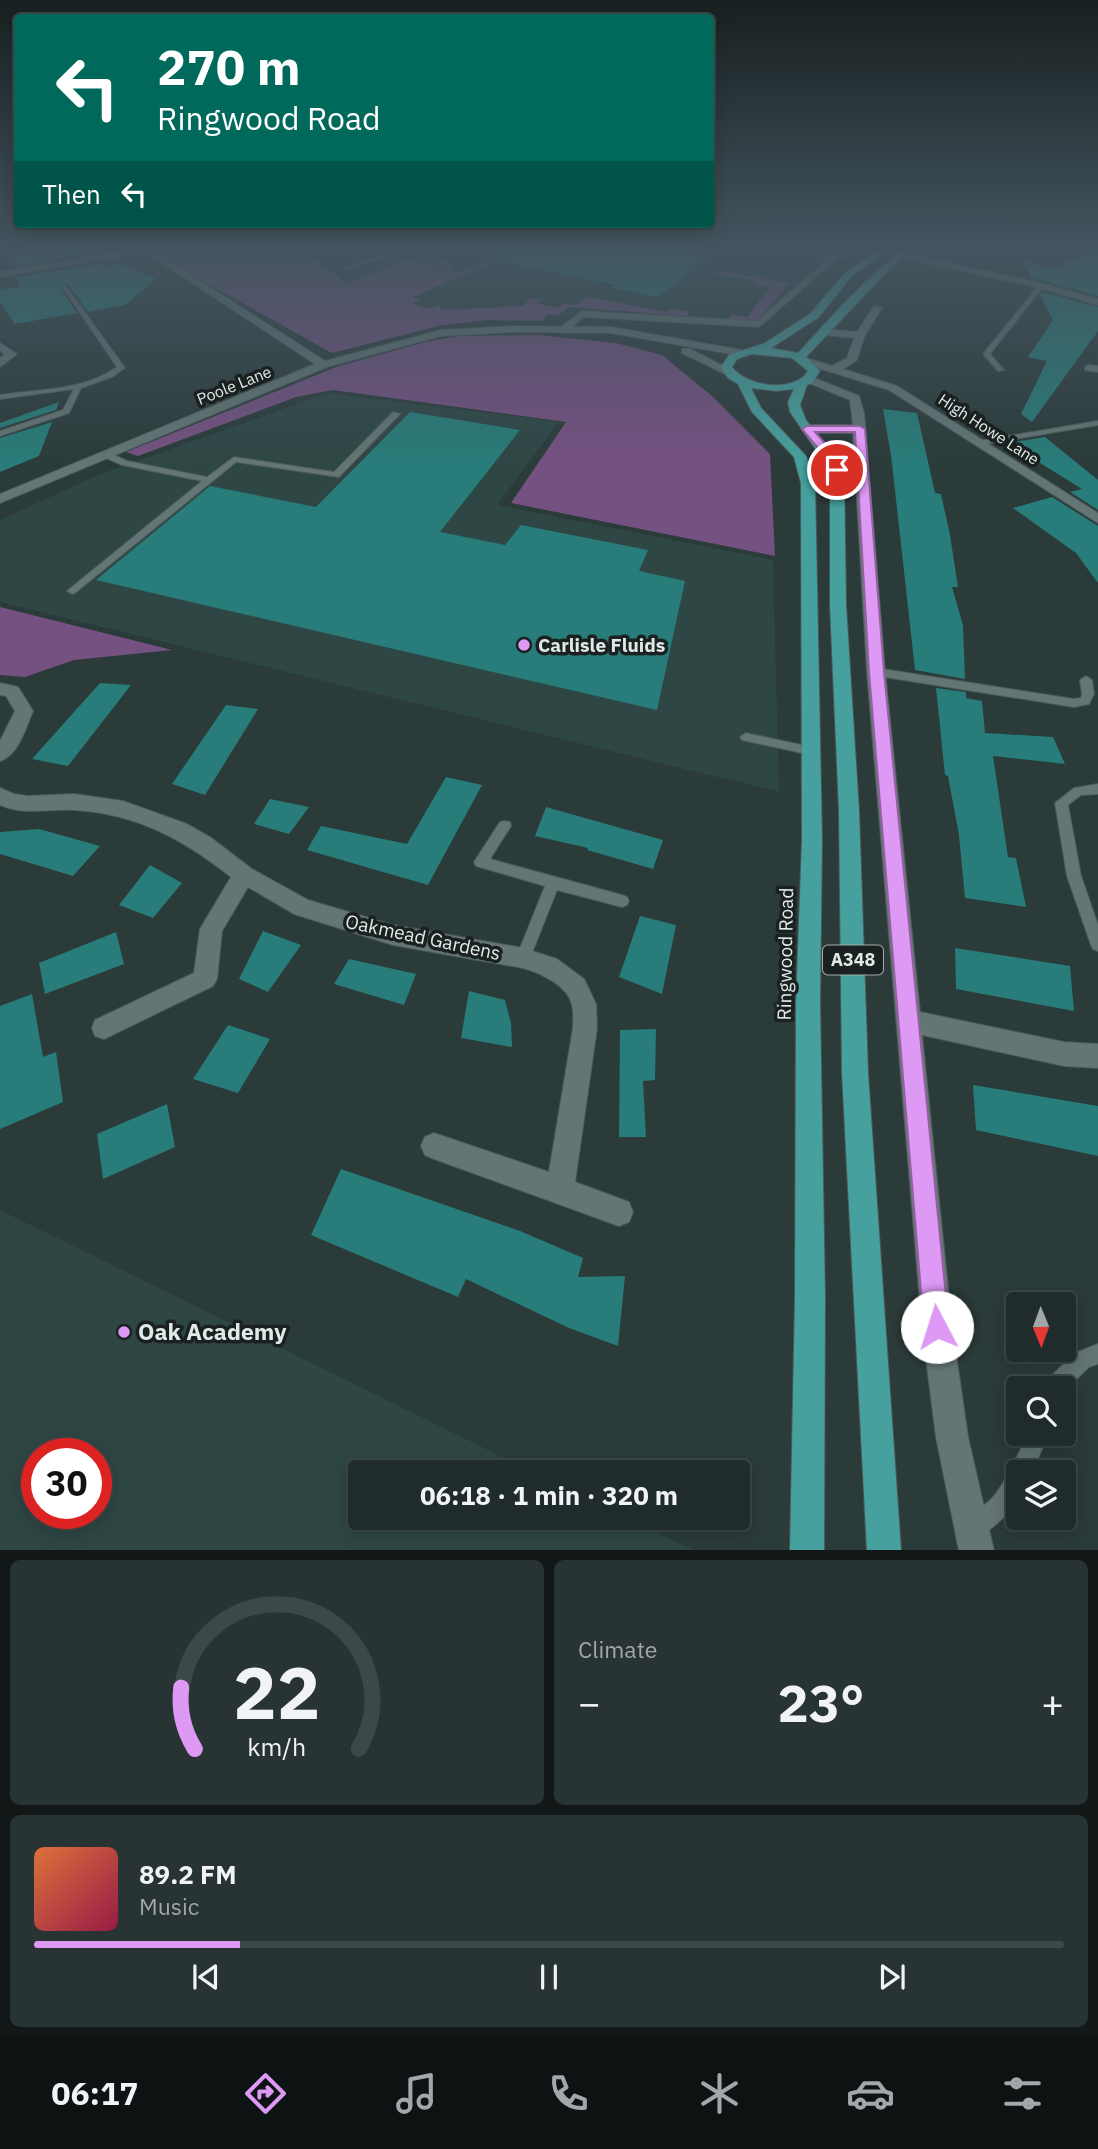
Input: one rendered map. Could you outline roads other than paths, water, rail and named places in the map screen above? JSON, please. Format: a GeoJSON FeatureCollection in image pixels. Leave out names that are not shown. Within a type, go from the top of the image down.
{"type":"FeatureCollection","features":[{"type":"Feature","properties":{"kind":"highway"},"geometry":{"type":"LineString","coordinates":[[809,319],[781,338],[728,361],[729,372],[742,381],[766,387],[813,375]]}},
{"type":"Feature","properties":{"kind":"highway"},"geometry":{"type":"LineString","coordinates":[[813,375],[810,343],[836,319]]}},
{"type":"Feature","properties":{"kind":"highway"},"geometry":{"type":"LineString","coordinates":[[747,352],[777,352],[813,375]]}},
{"type":"Feature","properties":{"kind":"highway","name":"A348"},"geometry":{"type":"LineString","coordinates":[[813,375],[794,404],[807,429],[828,453],[837,470],[838,605],[849,811],[855,1073],[884,1550]]}},
{"type":"Feature","properties":{"kind":"highway","name":"Ringwood Road"},"geometry":{"type":"LineString","coordinates":[[742,381],[756,410],[792,445],[805,468],[809,507],[810,1296],[807,1550]]}},
{"type":"Feature","properties":{"kind":"street"},"geometry":{"type":"LineString","coordinates":[[254,319],[323,365]]}},
{"type":"Feature","properties":{"kind":"street"},"geometry":{"type":"LineString","coordinates":[[563,329],[575,319]]}},
{"type":"Feature","properties":{"kind":"street"},"geometry":{"type":"LineString","coordinates":[[682,319],[759,324],[764,319]]}},
{"type":"Feature","properties":{"kind":"street"},"geometry":{"type":"LineString","coordinates":[[813,375],[852,360],[860,335],[870,319]]}},
{"type":"Feature","properties":{"kind":"street","name":"Poole Lane"},"geometry":{"type":"LineString","coordinates":[[0,499],[323,365],[441,333],[611,330],[747,352]]}},
{"type":"Feature","properties":{"kind":"street"},"geometry":{"type":"LineString","coordinates":[[825,332],[860,335]]}},
{"type":"Feature","properties":{"kind":"street","name":"Poole Lane"},"geometry":{"type":"LineString","coordinates":[[657,337],[729,372]]}},
{"type":"Feature","properties":{"kind":"street"},"geometry":{"type":"LineString","coordinates":[[0,346],[12,354],[0,364]]}},
{"type":"Feature","properties":{"kind":"street"},"geometry":{"type":"LineString","coordinates":[[813,375],[855,398],[860,429],[876,672],[937,1327],[952,1437],[974,1540]]}},
{"type":"Feature","properties":{"kind":"street","name":"High Howe Lane"},"geometry":{"type":"LineString","coordinates":[[813,375],[857,377]]}},
{"type":"Feature","properties":{"kind":"street","name":"High Howe Lane"},"geometry":{"type":"LineString","coordinates":[[813,375],[857,377],[893,388],[1098,519]]}},
{"type":"Feature","properties":{"kind":"street"},"geometry":{"type":"LineString","coordinates":[[807,429],[860,429]]}},
{"type":"Feature","properties":{"kind":"street"},"geometry":{"type":"LineString","coordinates":[[0,689],[12,691],[24,711],[12,739],[0,754]]}},
{"type":"Feature","properties":{"kind":"street","name":"Oakmead Gardens"},"geometry":{"type":"LineString","coordinates":[[0,795],[9,800],[29,804],[74,802],[123,809],[180,830],[203,843],[244,875],[302,907],[393,934],[549,965],[576,987],[584,1004],[585,1028],[560,1190]]}},
{"type":"Feature","properties":{"kind":"street"},"geometry":{"type":"LineString","coordinates":[[104,1028],[205,979],[211,929],[244,875]]}},
{"type":"Feature","properties":{"kind":"street"},"geometry":{"type":"LineString","coordinates":[[909,1021],[1064,1054],[1098,1056]]}},
{"type":"Feature","properties":{"kind":"street"},"geometry":{"type":"LineString","coordinates":[[434,1146],[619,1212]]}},
{"type":"Feature","properties":{"kind":"lane"},"geometry":{"type":"LineString","coordinates":[[0,397],[78,388],[121,368],[88,319]]}},
{"type":"Feature","properties":{"kind":"lane"},"geometry":{"type":"LineString","coordinates":[[1000,370],[986,354],[1014,319]]}},
{"type":"Feature","properties":{"kind":"lane"},"geometry":{"type":"LineString","coordinates":[[0,434],[66,411],[78,388]]}},
{"type":"Feature","properties":{"kind":"lane"},"geometry":{"type":"LineString","coordinates":[[72,592],[234,458],[336,475],[396,414]]}},
{"type":"Feature","properties":{"kind":"lane"},"geometry":{"type":"LineString","coordinates":[[978,443],[1098,423]]}},
{"type":"Feature","properties":{"kind":"lane"},"geometry":{"type":"LineString","coordinates":[[107,455],[125,463],[208,480]]}},
{"type":"Feature","properties":{"kind":"lane"},"geometry":{"type":"LineString","coordinates":[[876,672],[1073,703],[1085,701],[1088,694],[1086,680]]}},
{"type":"Feature","properties":{"kind":"lane"},"geometry":{"type":"LineString","coordinates":[[746,737],[811,751]]}},
{"type":"Feature","properties":{"kind":"lane"},"geometry":{"type":"LineString","coordinates":[[1098,789],[1078,791],[1061,803],[1074,876],[1098,945]]}},
{"type":"Feature","properties":{"kind":"lane"},"geometry":{"type":"LineString","coordinates":[[505,826],[481,862],[622,901]]}},
{"type":"Feature","properties":{"kind":"lane"},"geometry":{"type":"LineString","coordinates":[[523,958],[553,883]]}},
{"type":"Feature","properties":{"kind":"lane"},"geometry":{"type":"LineString","coordinates":[[1066,1376],[1082,1360],[1098,1354]]}},
{"type":"Feature","properties":{"kind":"lane"},"geometry":{"type":"LineString","coordinates":[[974,1540],[1006,1498]]}},
{"type":"Feature","properties":{"kind":"place","name":"Carlisle Fluids"},"geometry":{"type":"Point","coordinates":[524,645]}},
{"type":"Feature","properties":{"kind":"place","name":"Oak Academy"},"geometry":{"type":"Point","coordinates":[124,1332]}}]}
